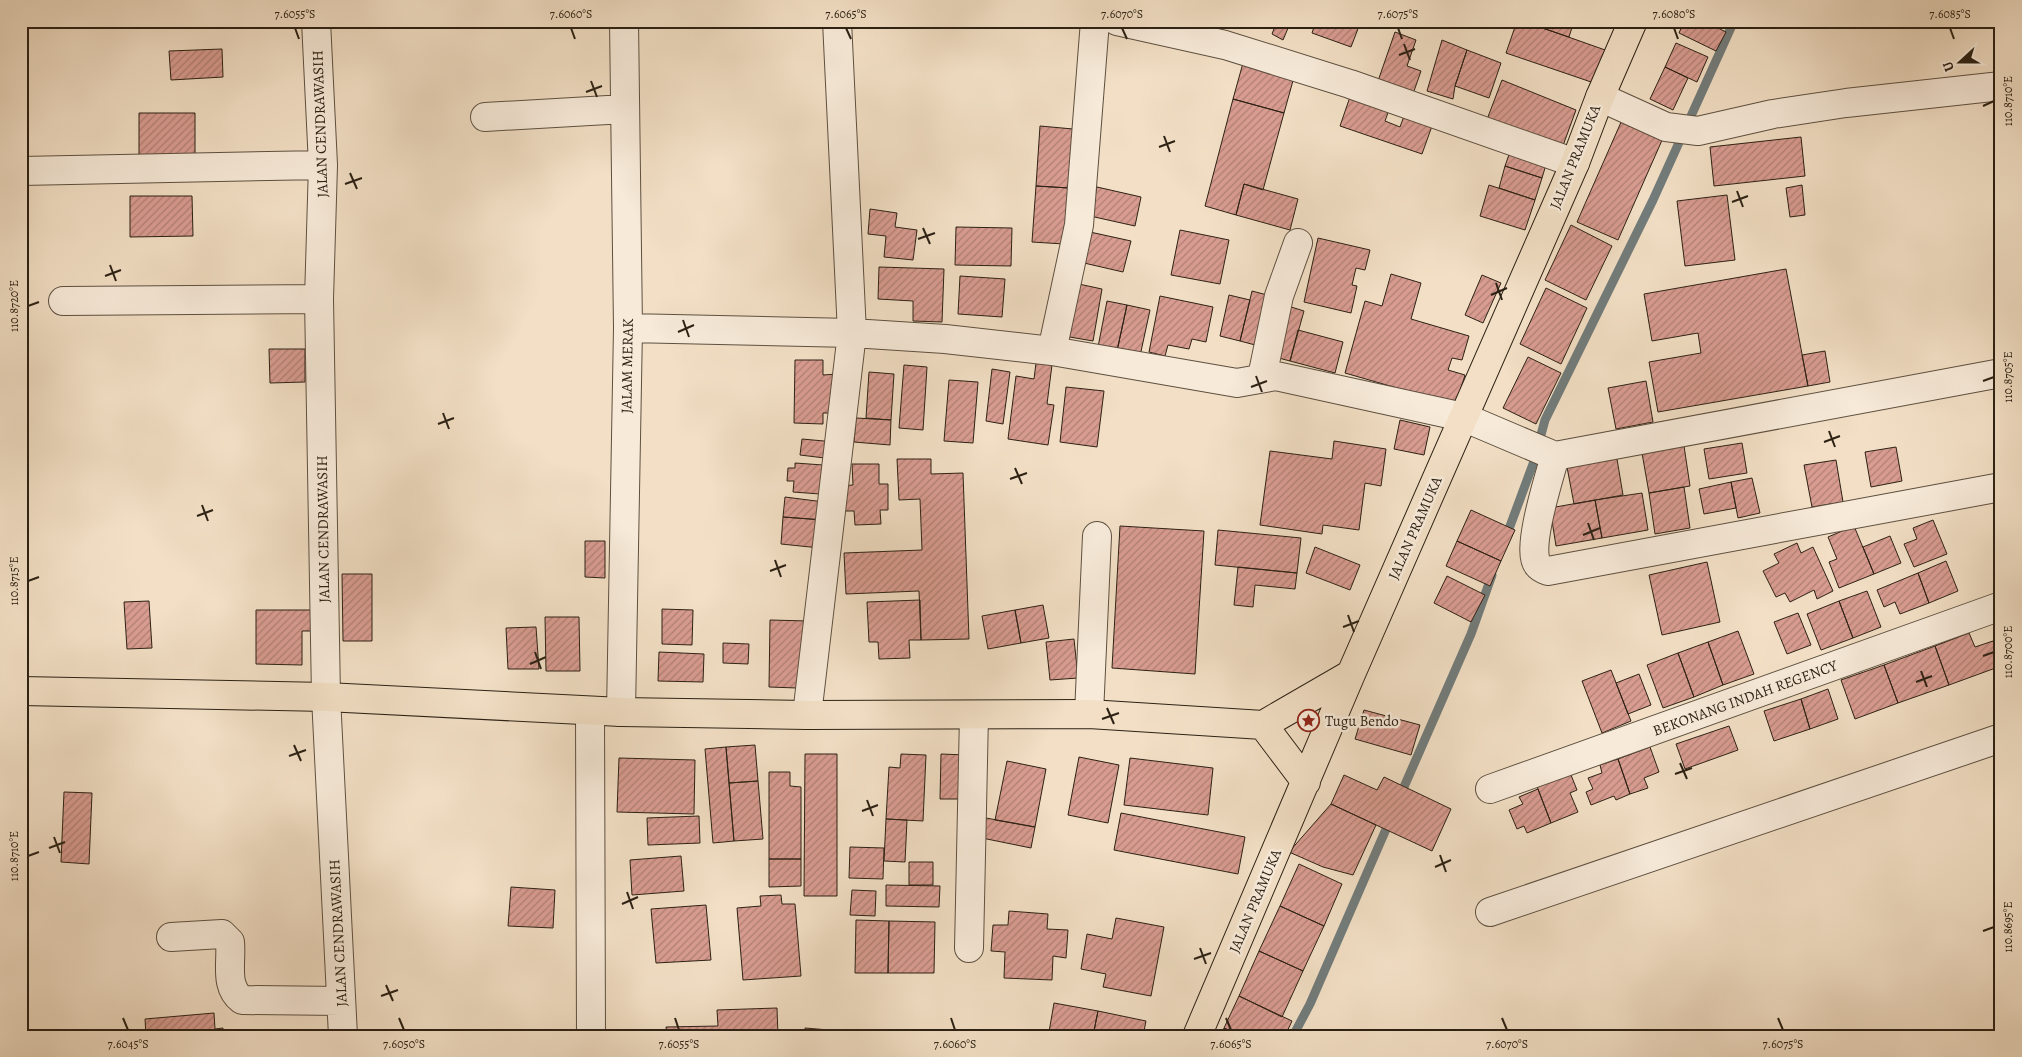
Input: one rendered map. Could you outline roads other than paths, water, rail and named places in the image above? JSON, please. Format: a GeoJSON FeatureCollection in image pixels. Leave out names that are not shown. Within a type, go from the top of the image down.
{"type":"FeatureCollection","features":[{"type":"Feature","properties":{"kind":"main road","name":"JALAN PRAMUKA"},"geometry":{"type":"LineString","coordinates":[[1197,1036],[1351,674],[1575,163],[1600,97],[1633,21]]}},
{"type":"Feature","properties":{"kind":"main road"},"geometry":{"type":"LineString","coordinates":[[21,691],[326,697],[621,712],[807,715],[1088,714],[1263,725],[1351,674]]}},
{"type":"Feature","properties":{"kind":"main road"},"geometry":{"type":"LineString","coordinates":[[1263,725],[1306,782]]}},
{"type":"Feature","properties":{"kind":"street","name":"JALAN CENDRAWASIH"},"geometry":{"type":"LineString","coordinates":[[316,21],[323,165],[319,299],[326,697],[343,1036]]}},
{"type":"Feature","properties":{"kind":"street","name":"JALAM MERAK"},"geometry":{"type":"LineString","coordinates":[[621,712],[628,328],[624,21]]}},
{"type":"Feature","properties":{"kind":"street"},"geometry":{"type":"LineString","coordinates":[[807,715],[852,333],[837,21]]}},
{"type":"Feature","properties":{"kind":"street"},"geometry":{"type":"LineString","coordinates":[[1052,351],[1079,225],[1095,21]]}},
{"type":"Feature","properties":{"kind":"street"},"geometry":{"type":"LineString","coordinates":[[1117,21],[1225,45],[1350,84],[1575,163]]}},
{"type":"Feature","properties":{"kind":"street"},"geometry":{"type":"LineString","coordinates":[[1600,97],[1666,127],[1698,130],[1791,111],[2001,86]]}},
{"type":"Feature","properties":{"kind":"street"},"geometry":{"type":"LineString","coordinates":[[485,117],[625,109]]}},
{"type":"Feature","properties":{"kind":"street"},"geometry":{"type":"LineString","coordinates":[[21,170],[323,165]]}},
{"type":"Feature","properties":{"kind":"street"},"geometry":{"type":"LineString","coordinates":[[1262,377],[1279,296],[1298,243]]}},
{"type":"Feature","properties":{"kind":"street"},"geometry":{"type":"LineString","coordinates":[[63,301],[319,299]]}},
{"type":"Feature","properties":{"kind":"street"},"geometry":{"type":"LineString","coordinates":[[628,328],[852,333],[944,339],[1052,351],[1237,383],[1276,376],[1463,417],[1552,454],[2001,372]]}},
{"type":"Feature","properties":{"kind":"street"},"geometry":{"type":"LineString","coordinates":[[1552,454],[1537,520],[1534,555],[1538,565],[1548,571],[2001,487]]}},
{"type":"Feature","properties":{"kind":"street"},"geometry":{"type":"LineString","coordinates":[[1088,714],[1097,536]]}},
{"type":"Feature","properties":{"kind":"street","name":"BEKONANG INDAH REGENCY"},"geometry":{"type":"LineString","coordinates":[[1490,789],[2001,606]]}},
{"type":"Feature","properties":{"kind":"street"},"geometry":{"type":"LineString","coordinates":[[590,711],[591,1036]]}},
{"type":"Feature","properties":{"kind":"street"},"geometry":{"type":"LineString","coordinates":[[969,948],[974,715]]}},
{"type":"Feature","properties":{"kind":"street"},"geometry":{"type":"LineString","coordinates":[[1490,912],[2001,738]]}},
{"type":"Feature","properties":{"kind":"street"},"geometry":{"type":"LineString","coordinates":[[171,937],[222,934],[230,942],[230,982],[233,993],[242,1000],[341,1001]]}},
{"type":"Feature","properties":{"kind":"waterway"},"geometry":{"type":"LineString","coordinates":[[1506,537],[1533,464],[1545,420],[1653,200],[1734,21]]}},
{"type":"Feature","properties":{"kind":"waterway"},"geometry":{"type":"LineString","coordinates":[[1400,796],[1471,634],[1492,575]]}},
{"type":"Feature","properties":{"kind":"waterway"},"geometry":{"type":"LineString","coordinates":[[1293,1036],[1310,1004],[1390,820]]}},
{"type":"Feature","properties":{"kind":"place","name":"Tugu Bendo"},"geometry":{"type":"Point","coordinates":[1309,721]}}]}
